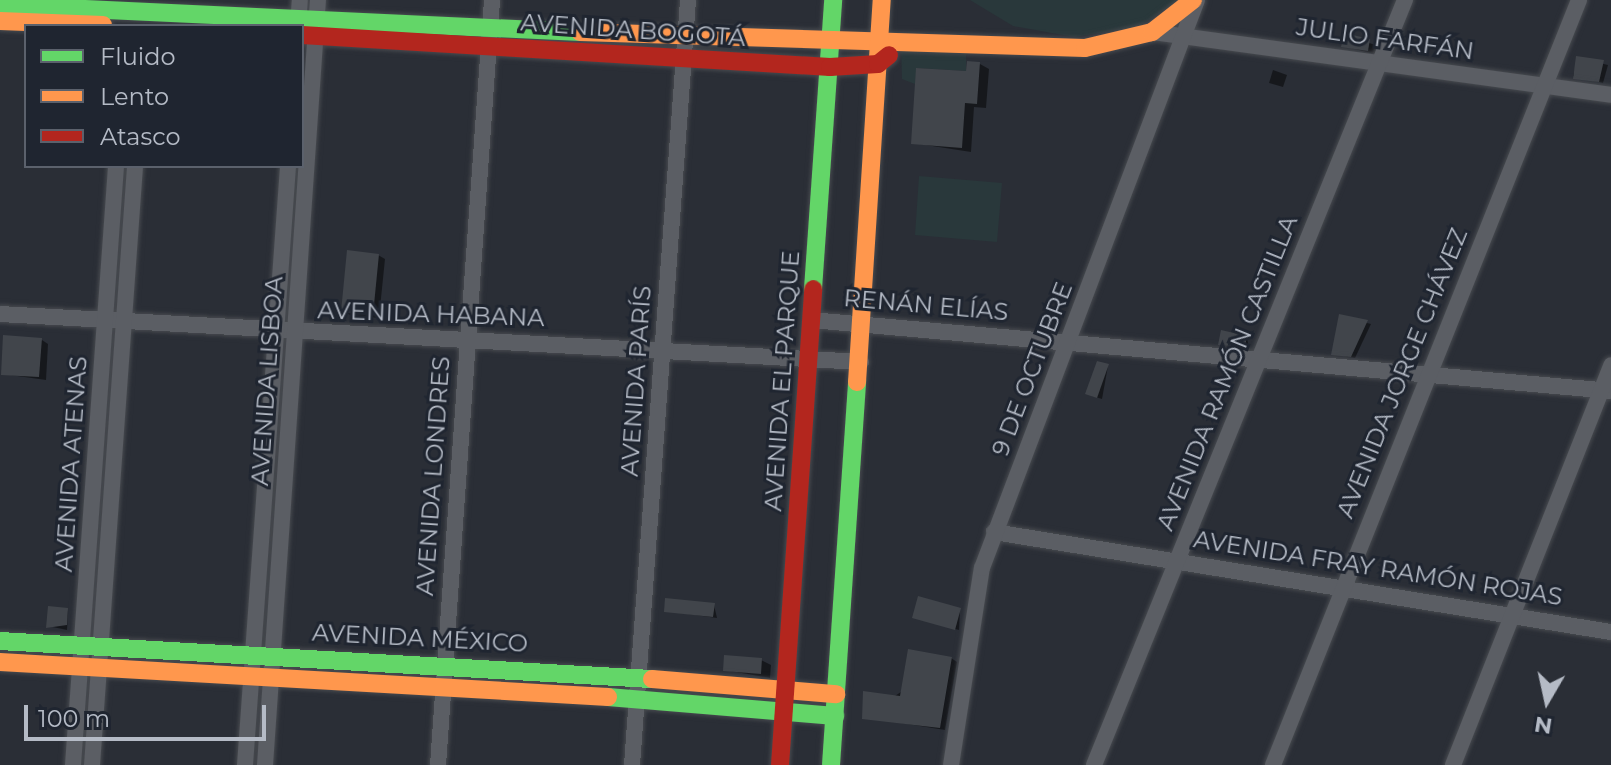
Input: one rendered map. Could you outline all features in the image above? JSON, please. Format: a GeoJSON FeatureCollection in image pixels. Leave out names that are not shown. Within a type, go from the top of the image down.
{"type":"FeatureCollection","features":[{"type":"Feature","properties":{"kind":"street","name":"AVENIDA LISBOA"},"geometry":{"type":"LineString","coordinates":[[304,51],[305,23],[318,0]]}},
{"type":"Feature","properties":{"kind":"street","name":"AVENIDA LONDRES"},"geometry":{"type":"LineString","coordinates":[[438,765],[492,0]]}},
{"type":"Feature","properties":{"kind":"street","name":"AVENIDA PARÍS"},"geometry":{"type":"LineString","coordinates":[[632,765],[688,0]]}},
{"type":"Feature","properties":{"kind":"street","name":"AVENIDA EL PARQUE"},"geometry":{"type":"LineString","coordinates":[[780,765],[811,320],[824,66],[830,44],[833,0]]}},
{"type":"Feature","properties":{"kind":"street"},"geometry":{"type":"LineString","coordinates":[[831,765],[861,362],[882,0]]}},
{"type":"Feature","properties":{"kind":"street","name":"AVENIDA BOGOTÁ"},"geometry":{"type":"LineString","coordinates":[[0,21],[146,13],[685,47],[908,40],[1085,48],[1152,32],[1195,0]]}},
{"type":"Feature","properties":{"kind":"street","name":"9 DE OCTUBRE"},"geometry":{"type":"LineString","coordinates":[[951,765],[994,532],[1070,341],[1195,0]]}},
{"type":"Feature","properties":{"kind":"street","name":"AVENIDA RAMÓN CASTILLA"},"geometry":{"type":"LineString","coordinates":[[1094,765],[1405,0]]}},
{"type":"Feature","properties":{"kind":"street","name":"AVENIDA JORGE CHÁVEZ"},"geometry":{"type":"LineString","coordinates":[[1273,765],[1425,377],[1579,0]]}},
{"type":"Feature","properties":{"kind":"street","name":"AVENIDA BOGOTÁ"},"geometry":{"type":"LineString","coordinates":[[0,5],[124,16]]}},
{"type":"Feature","properties":{"kind":"street","name":"JULIO FARFÁN"},"geometry":{"type":"LineString","coordinates":[[1152,32],[1611,95]]}},
{"type":"Feature","properties":{"kind":"street"},"geometry":{"type":"LineString","coordinates":[[878,64],[908,40]]}},
{"type":"Feature","properties":{"kind":"street","name":"AVENIDA BOGOTÁ"},"geometry":{"type":"LineString","coordinates":[[685,47],[824,66],[878,64]]}},
{"type":"Feature","properties":{"kind":"street","name":"AVENIDA ATENAS"},"geometry":{"type":"LineString","coordinates":[[73,765],[116,168]]}},
{"type":"Feature","properties":{"kind":"street","name":"AVENIDA ATENAS"},"geometry":{"type":"LineString","coordinates":[[92,765],[135,168]]}},
{"type":"Feature","properties":{"kind":"street","name":"AVENIDA LISBOA"},"geometry":{"type":"LineString","coordinates":[[265,765],[271,677],[262,654],[288,168]]}},
{"type":"Feature","properties":{"kind":"street","name":"AVENIDA LISBOA"},"geometry":{"type":"LineString","coordinates":[[245,765],[251,677],[262,654],[294,333],[300,168]]}},
{"type":"Feature","properties":{"kind":"street","name":"AVENIDA HABANA"},"geometry":{"type":"LineString","coordinates":[[0,314],[277,333],[468,336],[861,362]]}},
{"type":"Feature","properties":{"kind":"street","name":"RENÁN ELÍAS"},"geometry":{"type":"LineString","coordinates":[[811,320],[1606,391]]}},
{"type":"Feature","properties":{"kind":"street"},"geometry":{"type":"LineString","coordinates":[[1453,765],[1512,614],[1606,391],[1611,365]]}},
{"type":"Feature","properties":{"kind":"street","name":"AVENIDA FRAY RAMÓN ROJAS"},"geometry":{"type":"LineString","coordinates":[[994,532],[1178,559],[1611,632]]}},
{"type":"Feature","properties":{"kind":"street","name":"AVENIDA MÉXICO"},"geometry":{"type":"LineString","coordinates":[[0,641],[444,662],[836,694]]}},
{"type":"Feature","properties":{"kind":"street","name":"AVENIDA MÉXICO"},"geometry":{"type":"LineString","coordinates":[[0,662],[251,677],[443,684],[635,697],[835,716]]}},
{"type":"Feature","properties":{"kind":"shaded area"},"geometry":{"type":"Polygon","coordinates":[[[970,0],[1180,0],[1138,27],[1074,37],[1013,26],[970,0]]]}},
{"type":"Feature","properties":{"kind":"shaded area"},"geometry":{"type":"Polygon","coordinates":[[[901,46],[966,53],[966,71],[917,68],[915,84],[902,79],[901,46]]]}},
{"type":"Feature","properties":{"kind":"shaded area"},"geometry":{"type":"Polygon","coordinates":[[[919,176],[1002,183],[997,242],[915,235],[919,176]]]}},
{"type":"Feature","properties":{"kind":"building"},"geometry":{"type":"Polygon","coordinates":[[[1344,33],[1370,39],[1368,51],[1341,47],[1344,33]]]}},
{"type":"Feature","properties":{"kind":"building"},"geometry":{"type":"Polygon","coordinates":[[[1576,56],[1604,60],[1599,82],[1573,79],[1576,56]]]}},
{"type":"Feature","properties":{"kind":"building"},"geometry":{"type":"Polygon","coordinates":[[[967,61],[980,62],[977,104],[965,103],[962,148],[911,144],[916,68],[966,71],[967,61]]]}},
{"type":"Feature","properties":{"kind":"building"},"geometry":{"type":"Polygon","coordinates":[[[347,250],[379,254],[373,315],[341,312],[347,250]]]}},
{"type":"Feature","properties":{"kind":"building"},"geometry":{"type":"Polygon","coordinates":[[[1339,314],[1368,320],[1351,357],[1331,355],[1339,314]]]}},
{"type":"Feature","properties":{"kind":"building"},"geometry":{"type":"Polygon","coordinates":[[[1221,330],[1247,336],[1245,347],[1218,345],[1221,330]]]}},
{"type":"Feature","properties":{"kind":"building"},"geometry":{"type":"Polygon","coordinates":[[[3,335],[42,338],[39,377],[1,375],[3,335]]]}},
{"type":"Feature","properties":{"kind":"building"},"geometry":{"type":"Polygon","coordinates":[[[1097,361],[1109,364],[1097,398],[1085,394],[1097,361]]]}},
{"type":"Feature","properties":{"kind":"building"},"geometry":{"type":"Polygon","coordinates":[[[918,596],[961,608],[955,630],[912,618],[918,596]]]}},
{"type":"Feature","properties":{"kind":"building"},"geometry":{"type":"Polygon","coordinates":[[[665,598],[715,603],[713,617],[664,612],[665,598]]]}},
{"type":"Feature","properties":{"kind":"building"},"geometry":{"type":"Polygon","coordinates":[[[48,606],[68,608],[67,625],[46,628],[48,606]]]}},
{"type":"Feature","properties":{"kind":"building"},"geometry":{"type":"Polygon","coordinates":[[[908,649],[952,657],[940,728],[862,719],[863,691],[900,696],[908,649]]]}},
{"type":"Feature","properties":{"kind":"building"},"geometry":{"type":"Polygon","coordinates":[[[724,655],[762,658],[761,674],[723,671],[724,655]]]}},
{"type":"Feature","properties":{"kind":"traffic: fast"},"geometry":{"type":"LineString","coordinates":[[813,289],[833,0]]}},
{"type":"Feature","properties":{"kind":"traffic: fast"},"geometry":{"type":"LineString","coordinates":[[0,5],[580,32]]}},
{"type":"Feature","properties":{"kind":"traffic: fast"},"geometry":{"type":"LineString","coordinates":[[831,765],[857,382]]}},
{"type":"Feature","properties":{"kind":"traffic: fast"},"geometry":{"type":"LineString","coordinates":[[0,641],[652,679]]}},
{"type":"Feature","properties":{"kind":"traffic: fast"},"geometry":{"type":"LineString","coordinates":[[608,697],[835,716]]}},
{"type":"Feature","properties":{"kind":"traffic: slow"},"geometry":{"type":"LineString","coordinates":[[857,382],[882,0]]}},
{"type":"Feature","properties":{"kind":"traffic: slow"},"geometry":{"type":"LineString","coordinates":[[580,32],[1085,48],[1152,32],[1193,0]]}},
{"type":"Feature","properties":{"kind":"traffic: slow"},"geometry":{"type":"LineString","coordinates":[[0,21],[77,24]]}},
{"type":"Feature","properties":{"kind":"traffic: slow"},"geometry":{"type":"LineString","coordinates":[[0,662],[608,697]]}},
{"type":"Feature","properties":{"kind":"traffic: slow"},"geometry":{"type":"LineString","coordinates":[[652,679],[836,694]]}},
{"type":"Feature","properties":{"kind":"traffic: jam"},"geometry":{"type":"LineString","coordinates":[[304,35],[830,67],[878,64],[889,55]]}},
{"type":"Feature","properties":{"kind":"traffic: jam"},"geometry":{"type":"LineString","coordinates":[[780,765],[813,289]]}}]}
